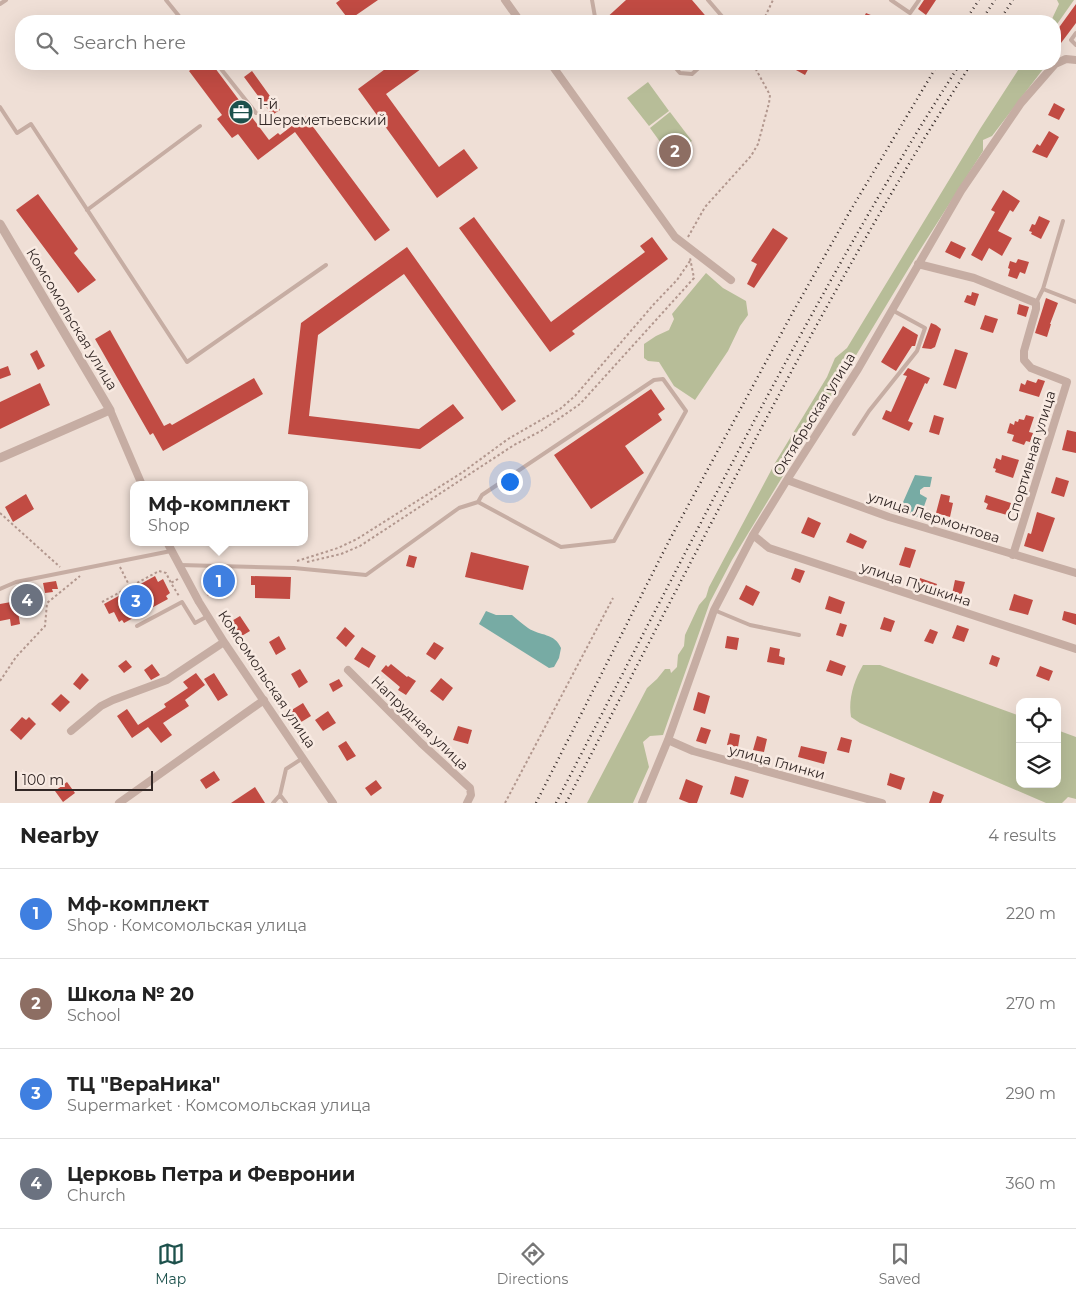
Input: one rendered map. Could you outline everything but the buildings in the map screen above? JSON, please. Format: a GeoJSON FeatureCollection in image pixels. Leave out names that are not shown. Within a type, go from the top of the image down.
{"type":"FeatureCollection","features":[{"type":"Feature","properties":{"kind":"street"},"geometry":{"type":"LineString","coordinates":[[505,0],[516,15]]}},
{"type":"Feature","properties":{"kind":"street","name":"Октябрьская улица"},"geometry":{"type":"LineString","coordinates":[[1061,61],[1066,59],[1076,60]]}},
{"type":"Feature","properties":{"kind":"street"},"geometry":{"type":"LineString","coordinates":[[555,70],[675,237],[731,280]]}},
{"type":"Feature","properties":{"kind":"street","name":"Октябрьская улица"},"geometry":{"type":"LineString","coordinates":[[642,803],[668,740],[714,610],[753,536],[858,369],[961,191],[1021,103],[1050,70]]}},
{"type":"Feature","properties":{"kind":"street","name":"Комсомольская улица"},"geometry":{"type":"LineString","coordinates":[[0,224],[110,410],[140,481]]}},
{"type":"Feature","properties":{"kind":"street"},"geometry":{"type":"LineString","coordinates":[[918,264],[974,278],[1036,303]]}},
{"type":"Feature","properties":{"kind":"street","name":"Спортивная улица"},"geometry":{"type":"LineString","coordinates":[[1013,555],[1067,382],[1030,368],[1024,360],[1024,351],[1036,303]]}},
{"type":"Feature","properties":{"kind":"street"},"geometry":{"type":"LineString","coordinates":[[0,458],[110,410]]}},
{"type":"Feature","properties":{"kind":"street","name":"улица Лермонтова"},"geometry":{"type":"LineString","coordinates":[[787,480],[888,517],[1076,573]]}},
{"type":"Feature","properties":{"kind":"street","name":"улица Пушкина"},"geometry":{"type":"LineString","coordinates":[[753,536],[769,548],[1076,649]]}},
{"type":"Feature","properties":{"kind":"street","name":"Комсомольская улица"},"geometry":{"type":"LineString","coordinates":[[169,546],[224,642],[333,803]]}},
{"type":"Feature","properties":{"kind":"street"},"geometry":{"type":"LineString","coordinates":[[71,730],[101,706],[166,680],[224,642]]}},
{"type":"Feature","properties":{"kind":"street","name":"Напрудная улица"},"geometry":{"type":"LineString","coordinates":[[348,670],[420,743],[470,788],[471,795],[467,803]]}},
{"type":"Feature","properties":{"kind":"street"},"geometry":{"type":"LineString","coordinates":[[119,803],[264,700]]}},
{"type":"Feature","properties":{"kind":"street","name":"улица Глинки"},"geometry":{"type":"LineString","coordinates":[[668,740],[693,751],[882,803]]}},
{"type":"Feature","properties":{"kind":"lane"},"geometry":{"type":"LineString","coordinates":[[0,4],[6,0]]}},
{"type":"Feature","properties":{"kind":"lane"},"geometry":{"type":"LineString","coordinates":[[166,0],[178,15]]}},
{"type":"Feature","properties":{"kind":"lane"},"geometry":{"type":"LineString","coordinates":[[592,0],[595,15]]}},
{"type":"Feature","properties":{"kind":"lane"},"geometry":{"type":"LineString","coordinates":[[708,0],[721,15]]}},
{"type":"Feature","properties":{"kind":"lane"},"geometry":{"type":"LineString","coordinates":[[891,0],[910,13],[919,0]]}},
{"type":"Feature","properties":{"kind":"lane"},"geometry":{"type":"LineString","coordinates":[[1076,33],[1071,40],[1076,44]]}},
{"type":"Feature","properties":{"kind":"lane"},"geometry":{"type":"LineString","coordinates":[[222,70],[256,113]]}},
{"type":"Feature","properties":{"kind":"lane"},"geometry":{"type":"LineString","coordinates":[[677,70],[680,73],[692,74],[696,70]]}},
{"type":"Feature","properties":{"kind":"lane"},"geometry":{"type":"LineString","coordinates":[[0,107],[17,133],[31,124],[187,362],[326,265]]}},
{"type":"Feature","properties":{"kind":"lane"},"geometry":{"type":"LineString","coordinates":[[87,210],[200,126]]}},
{"type":"Feature","properties":{"kind":"lane"},"geometry":{"type":"LineString","coordinates":[[1036,303],[1062,221]]}},
{"type":"Feature","properties":{"kind":"lane"},"geometry":{"type":"LineString","coordinates":[[1042,289],[1076,302]]}},
{"type":"Feature","properties":{"kind":"lane"},"geometry":{"type":"LineString","coordinates":[[854,434],[869,411],[917,351],[925,328],[892,310]]}},
{"type":"Feature","properties":{"kind":"lane"},"geometry":{"type":"LineString","coordinates":[[178,565],[294,568],[366,575],[459,508],[478,502],[482,495],[654,380],[663,379],[686,411],[614,541],[561,547],[478,502]]}},
{"type":"Feature","properties":{"kind":"lane"},"geometry":{"type":"LineString","coordinates":[[0,588],[16,582],[171,551]]}},
{"type":"Feature","properties":{"kind":"lane"},"geometry":{"type":"LineString","coordinates":[[138,626],[182,602],[195,623],[208,616]]}},
{"type":"Feature","properties":{"kind":"lane"},"geometry":{"type":"LineString","coordinates":[[714,610],[750,624],[800,634]]}},
{"type":"Feature","properties":{"kind":"lane"},"geometry":{"type":"LineString","coordinates":[[273,803],[280,795],[286,769],[303,758]]}},
{"type":"Feature","properties":{"kind":"lane"},"geometry":{"type":"LineString","coordinates":[[280,795],[286,803]]}},
{"type":"Feature","properties":{"kind":"path"},"geometry":{"type":"LineString","coordinates":[[766,15],[772,0]]}},
{"type":"Feature","properties":{"kind":"path"},"geometry":{"type":"LineString","coordinates":[[690,260],[677,280],[575,396],[560,409],[508,439],[463,472],[357,539],[338,548],[295,563],[323,559],[360,546],[514,446],[541,431],[580,404],[694,278],[690,260],[686,247],[705,207],[751,156],[758,144],[770,95],[756,70]]}},
{"type":"Feature","properties":{"kind":"path"},"geometry":{"type":"LineString","coordinates":[[0,513],[67,573]]}},
{"type":"Feature","properties":{"kind":"path"},"geometry":{"type":"LineString","coordinates":[[118,562],[130,587]]}},
{"type":"Feature","properties":{"kind":"path"},"geometry":{"type":"LineString","coordinates":[[0,680],[16,658],[45,626],[47,603],[89,568]]}},
{"type":"Feature","properties":{"kind":"path"},"geometry":{"type":"LineString","coordinates":[[102,602],[159,571],[166,573],[182,602]]}},
{"type":"Feature","properties":{"kind":"path"},"geometry":{"type":"LineString","coordinates":[[171,583],[184,575]]}},
{"type":"Feature","properties":{"kind":"path"},"geometry":{"type":"LineString","coordinates":[[505,803],[613,598]]}},
{"type":"Feature","properties":{"kind":"green space"},"geometry":{"type":"Polygon","coordinates":[[[1057,0],[1074,0],[1061,18],[1061,15],[1054,15],[1059,4],[1057,0]]]}},
{"type":"Feature","properties":{"kind":"green space"},"geometry":{"type":"Polygon","coordinates":[[[1018,70],[1042,70],[992,136],[983,140],[983,151],[918,253],[732,560],[710,602],[663,735],[650,736],[643,742],[649,767],[633,803],[587,803],[647,688],[665,669],[670,669],[671,673],[677,667],[678,655],[684,646],[685,635],[699,605],[706,597],[709,587],[775,463],[827,377],[835,358],[847,348],[980,129],[1018,70]]]}},
{"type":"Feature","properties":{"kind":"green space"},"geometry":{"type":"Polygon","coordinates":[[[648,82],[669,111],[649,126],[627,98],[648,82]]]}},
{"type":"Feature","properties":{"kind":"green space"},"geometry":{"type":"Polygon","coordinates":[[[670,112],[692,141],[671,157],[650,128],[670,112]]]}},
{"type":"Feature","properties":{"kind":"green space"},"geometry":{"type":"Polygon","coordinates":[[[706,273],[723,288],[746,301],[748,315],[740,326],[728,351],[695,400],[674,386],[659,362],[648,361],[644,358],[644,344],[669,330],[674,319],[672,314],[706,273]]]}},
{"type":"Feature","properties":{"kind":"green space"},"geometry":{"type":"Polygon","coordinates":[[[863,665],[880,665],[1016,715],[1016,788],[1061,788],[1061,731],[1076,737],[1076,799],[1068,797],[1062,803],[1046,803],[860,723],[851,717],[850,710],[851,697],[863,665]]]}},
{"type":"Feature","properties":{"kind":"water"},"geometry":{"type":"Polygon","coordinates":[[[915,475],[932,477],[930,487],[924,487],[920,490],[920,494],[927,498],[922,512],[917,517],[903,513],[900,509],[915,475]]]}},
{"type":"Feature","properties":{"kind":"water"},"geometry":{"type":"Polygon","coordinates":[[[486,611],[496,615],[512,615],[533,631],[555,640],[561,648],[559,658],[554,667],[549,668],[479,624],[486,611]]]}},
{"type":"Feature","properties":{"kind":"railway"},"geometry":{"type":"LineString","coordinates":[[969,15],[979,0]]}},
{"type":"Feature","properties":{"kind":"railway"},"geometry":{"type":"LineString","coordinates":[[985,15],[995,0]]}},
{"type":"Feature","properties":{"kind":"railway"},"geometry":{"type":"LineString","coordinates":[[1003,15],[1013,0]]}},
{"type":"Feature","properties":{"kind":"railway"},"geometry":{"type":"LineString","coordinates":[[536,803],[670,539],[793,312],[849,213],[934,70]]}},
{"type":"Feature","properties":{"kind":"railway"},"geometry":{"type":"LineString","coordinates":[[556,803],[735,457],[809,320],[882,191],[956,70]]}},
{"type":"Feature","properties":{"kind":"railway"},"geometry":{"type":"LineString","coordinates":[[566,803],[807,343],[886,202],[967,70]]}},
{"type":"Feature","properties":{"kind":"place","name":"1-й Шереметьевский"},"geometry":{"type":"Point","coordinates":[241,112]}},
{"type":"Feature","properties":{"kind":"place","name":"Школа № 20"},"geometry":{"type":"Point","coordinates":[675,151]}},
{"type":"Feature","properties":{"kind":"place","name":"Мф-комплект"},"geometry":{"type":"Point","coordinates":[219,581]}},
{"type":"Feature","properties":{"kind":"place","name":"Церковь Петра и Февронии"},"geometry":{"type":"Point","coordinates":[27,600]}},
{"type":"Feature","properties":{"kind":"place","name":"ТЦ \"ВераНика\""},"geometry":{"type":"Point","coordinates":[136,601]}}]}
